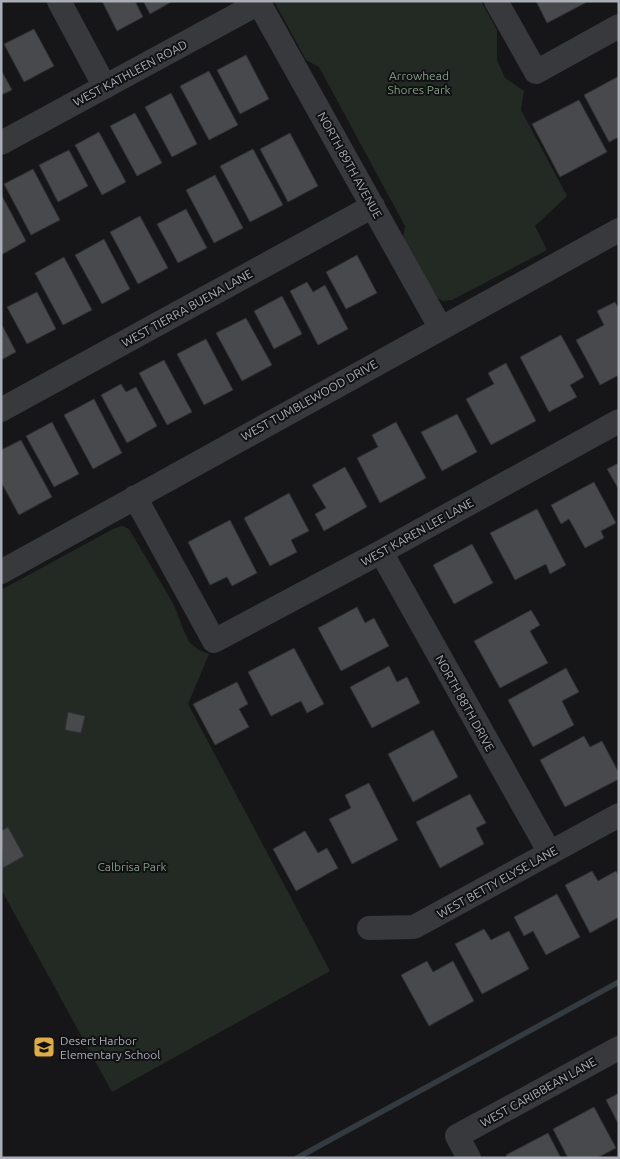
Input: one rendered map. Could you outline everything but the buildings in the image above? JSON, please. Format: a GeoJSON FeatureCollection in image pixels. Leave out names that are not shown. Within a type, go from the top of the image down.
{"type":"FeatureCollection","features":[{"type":"Feature","properties":{"kind":"street"},"geometry":{"type":"LineString","coordinates":[[58,1],[105,87]]}},
{"type":"Feature","properties":{"kind":"street"},"geometry":{"type":"LineString","coordinates":[[496,1],[536,72],[619,26]]}},
{"type":"Feature","properties":{"kind":"street","name":"WEST KATHLEEN ROAD"},"geometry":{"type":"LineString","coordinates":[[1,143],[259,3]]}},
{"type":"Feature","properties":{"kind":"street","name":"NORTH 89TH AVENUE"},"geometry":{"type":"LineString","coordinates":[[259,3],[440,327]]}},
{"type":"Feature","properties":{"kind":"street","name":"WEST TIERRA BUENA LANE"},"geometry":{"type":"LineString","coordinates":[[1,410],[372,206]]}},
{"type":"Feature","properties":{"kind":"street","name":"WEST TUMBLEWOOD DRIVE"},"geometry":{"type":"LineString","coordinates":[[1,572],[440,327],[619,230]]}},
{"type":"Feature","properties":{"kind":"street","name":"WEST KAREN LEE LANE"},"geometry":{"type":"LineString","coordinates":[[135,497],[214,642],[619,422]]}},
{"type":"Feature","properties":{"kind":"street","name":"NORTH 88TH DRIVE"},"geometry":{"type":"LineString","coordinates":[[381,552],[550,853]]}},
{"type":"Feature","properties":{"kind":"street","name":"WEST BETTY ELYSE LANE"},"geometry":{"type":"LineString","coordinates":[[369,928],[414,927],[619,815]]}},
{"type":"Feature","properties":{"kind":"street","name":"WEST CARIBBEAN LANE"},"geometry":{"type":"LineString","coordinates":[[469,1158],[457,1136],[619,1048]]}},
{"type":"Feature","properties":{"kind":"green space","name":"Arrowhead Shores Park"},"geometry":{"type":"Polygon","coordinates":[[[274,1],[481,1],[497,30],[497,60],[505,78],[524,91],[521,110],[567,196],[535,226],[547,250],[452,300],[443,301],[435,297],[403,241],[405,226],[319,67],[306,60],[274,1]]]}},
{"type":"Feature","properties":{"kind":"green space","name":"Calbrisa Park"},"geometry":{"type":"Polygon","coordinates":[[[122,526],[129,529],[174,605],[190,643],[199,650],[209,654],[188,704],[330,971],[112,1092],[1,889],[1,590],[113,529],[122,526]]]}},
{"type":"Feature","properties":{"kind":"waterway"},"geometry":{"type":"LineString","coordinates":[[297,1158],[619,982]]}},
{"type":"Feature","properties":{"kind":"place","name":"Desert Harbor Elementary School"},"geometry":{"type":"Point","coordinates":[44,1047]}}]}
